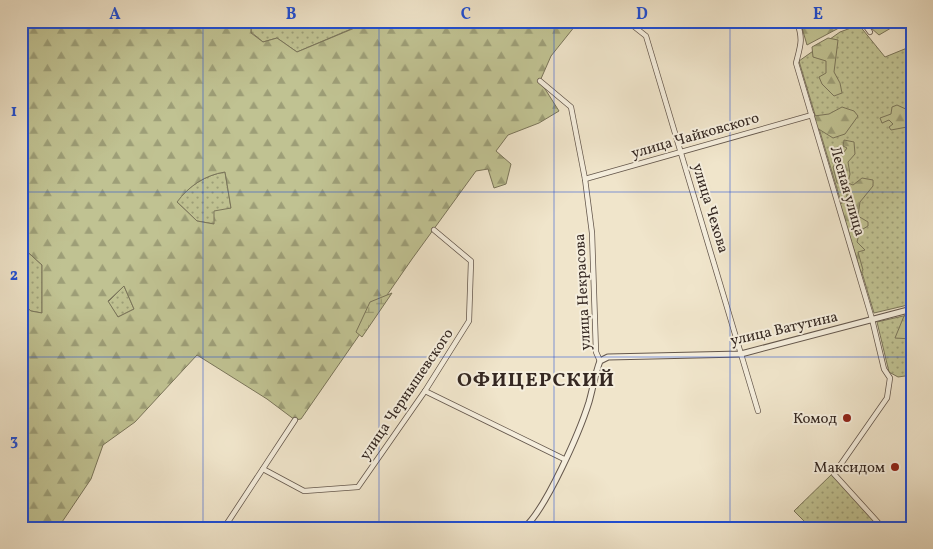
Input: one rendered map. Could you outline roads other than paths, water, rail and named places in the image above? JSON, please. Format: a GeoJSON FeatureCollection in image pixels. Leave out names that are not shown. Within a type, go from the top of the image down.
{"type":"FeatureCollection","features":[{"type":"Feature","properties":{"kind":"street","name":"улица Чехова"},"geometry":{"type":"LineString","coordinates":[[626,21],[646,36],[758,411]]}},
{"type":"Feature","properties":{"kind":"street","name":"Лесная улица"},"geometry":{"type":"LineString","coordinates":[[797,21],[802,49],[796,63],[872,319],[884,369],[890,378],[887,398],[834,474],[883,528]]}},
{"type":"Feature","properties":{"kind":"street"},"geometry":{"type":"LineString","coordinates":[[862,21],[870,32]]}},
{"type":"Feature","properties":{"kind":"street","name":"улица Некрасова"},"geometry":{"type":"LineString","coordinates":[[524,528],[536,516],[585,414],[600,361],[596,352],[592,233],[585,179],[571,107],[540,81]]}},
{"type":"Feature","properties":{"kind":"street","name":"улица Чайковского"},"geometry":{"type":"LineString","coordinates":[[585,179],[812,115]]}},
{"type":"Feature","properties":{"kind":"street","name":"улица Чернышевского"},"geometry":{"type":"LineString","coordinates":[[264,469],[304,492],[358,487],[425,391],[469,321],[471,261],[434,230]]}},
{"type":"Feature","properties":{"kind":"street","name":"улица Ватутина"},"geometry":{"type":"LineString","coordinates":[[600,361],[608,357],[742,354],[912,309]]}},
{"type":"Feature","properties":{"kind":"street"},"geometry":{"type":"LineString","coordinates":[[425,391],[564,459]]}},
{"type":"Feature","properties":{"kind":"street"},"geometry":{"type":"LineString","coordinates":[[224,528],[295,420]]}},
{"type":"Feature","properties":{"kind":"place","name":"Комод"},"geometry":{"type":"Point","coordinates":[847,418]}},
{"type":"Feature","properties":{"kind":"place","name":"Максидом"},"geometry":{"type":"Point","coordinates":[895,467]}},
{"type":"Feature","properties":{"kind":"district","name":"ОФИЦЕРСКИЙ"},"geometry":{"type":"Point","coordinates":[536,379]}}]}
